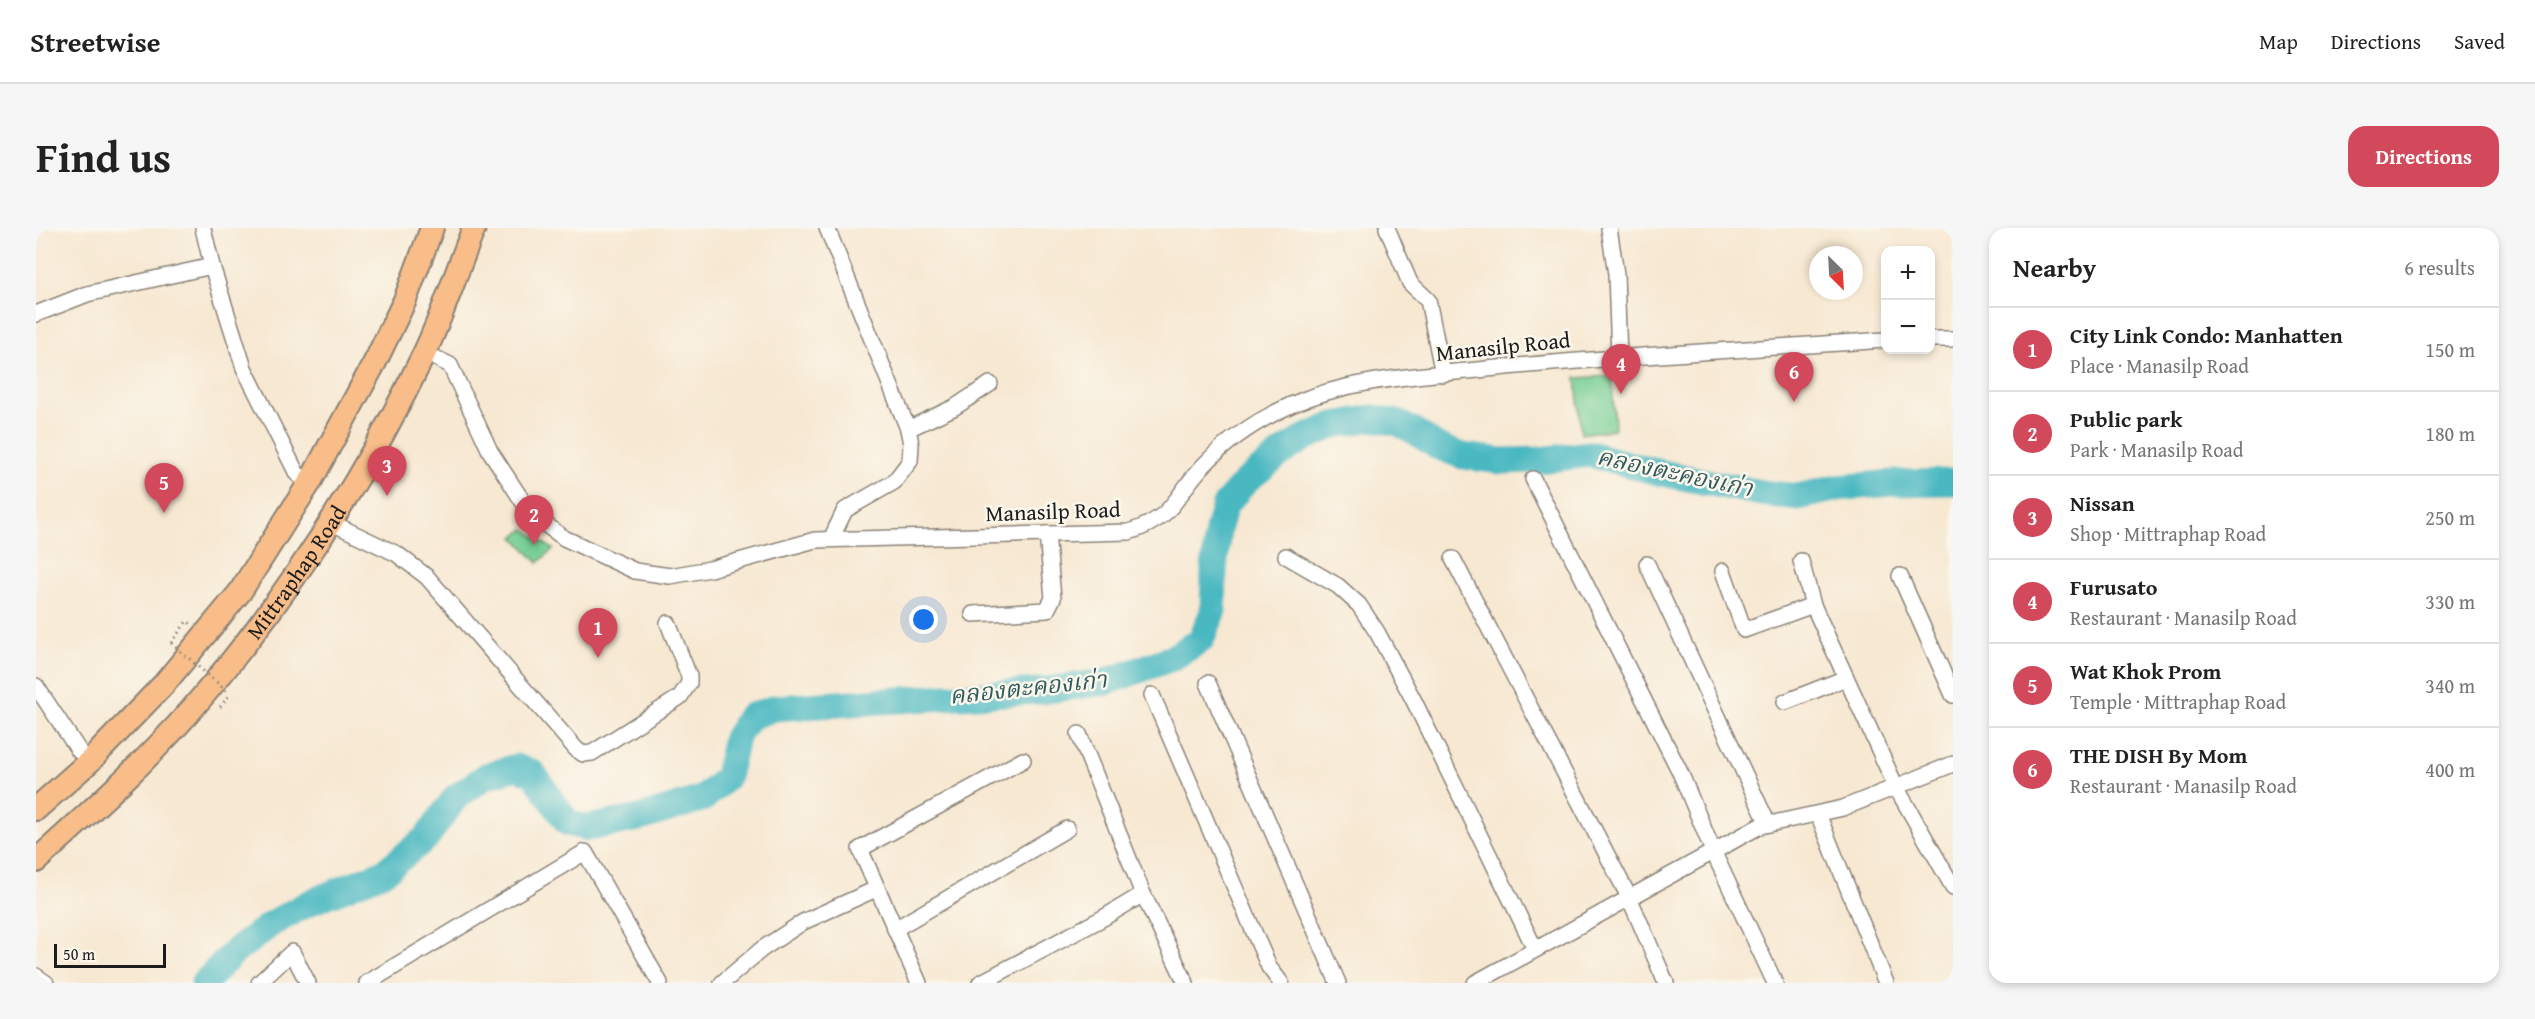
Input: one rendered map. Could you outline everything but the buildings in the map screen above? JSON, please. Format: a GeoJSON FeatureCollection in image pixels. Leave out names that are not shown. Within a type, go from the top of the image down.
{"type":"FeatureCollection","features":[{"type":"Feature","properties":{"kind":"highway","name":"Mittraphap Road"},"geometry":{"type":"LineString","coordinates":[[36,809],[90,761],[164,684],[240,592],[310,482],[375,362],[405,300],[432,228]]}},
{"type":"Feature","properties":{"kind":"highway","name":"Mittraphap Road"},"geometry":{"type":"LineString","coordinates":[[36,861],[117,787],[191,710],[281,598],[332,523],[362,473],[425,352],[474,228]]}},
{"type":"Feature","properties":{"kind":"street"},"geometry":{"type":"LineString","coordinates":[[203,228],[212,266],[244,368],[297,474],[310,482]]}},
{"type":"Feature","properties":{"kind":"street"},"geometry":{"type":"LineString","coordinates":[[827,228],[908,429],[910,461],[894,482],[845,510],[831,539]]}},
{"type":"Feature","properties":{"kind":"street"},"geometry":{"type":"LineString","coordinates":[[1386,228],[1410,283],[1428,300],[1443,374]]}},
{"type":"Feature","properties":{"kind":"street"},"geometry":{"type":"LineString","coordinates":[[1609,228],[1616,274],[1619,358]]}},
{"type":"Feature","properties":{"kind":"street"},"geometry":{"type":"LineString","coordinates":[[36,314],[87,294],[212,266]]}},
{"type":"Feature","properties":{"kind":"street"},"geometry":{"type":"LineString","coordinates":[[1935,339],[1953,339]]}},
{"type":"Feature","properties":{"kind":"street","name":"Manasilp Road"},"geometry":{"type":"LineString","coordinates":[[425,352],[450,365],[490,451],[531,514],[564,538],[600,556],[635,571],[670,576],[710,569],[815,540],[1129,532],[1150,525],[1166,514],[1204,464],[1241,434],[1290,406],[1343,388],[1443,374],[1619,358],[1881,340]]}},
{"type":"Feature","properties":{"kind":"street"},"geometry":{"type":"LineString","coordinates":[[908,429],[955,407],[990,384]]}},
{"type":"Feature","properties":{"kind":"street"},"geometry":{"type":"LineString","coordinates":[[1533,479],[1680,772],[1713,851],[1775,983]]}},
{"type":"Feature","properties":{"kind":"street"},"geometry":{"type":"LineString","coordinates":[[332,523],[398,555],[427,576],[576,749],[583,754],[592,753],[680,697],[686,689],[689,676],[668,623]]}},
{"type":"Feature","properties":{"kind":"street"},"geometry":{"type":"LineString","coordinates":[[973,614],[1047,610],[1053,598],[1047,534]]}},
{"type":"Feature","properties":{"kind":"street"},"geometry":{"type":"LineString","coordinates":[[1286,556],[1338,586],[1359,605],[1371,623],[1413,699],[1535,949]]}},
{"type":"Feature","properties":{"kind":"street"},"geometry":{"type":"LineString","coordinates":[[1453,560],[1629,897],[1666,983]]}},
{"type":"Feature","properties":{"kind":"street"},"geometry":{"type":"LineString","coordinates":[[1801,561],[1813,605],[1896,787],[1951,879]]}},
{"type":"Feature","properties":{"kind":"street"},"geometry":{"type":"LineString","coordinates":[[1647,564],[1768,824]]}},
{"type":"Feature","properties":{"kind":"street"},"geometry":{"type":"LineString","coordinates":[[1723,570],[1744,630],[1813,605]]}},
{"type":"Feature","properties":{"kind":"street"},"geometry":{"type":"LineString","coordinates":[[1900,576],[1953,695]]}},
{"type":"Feature","properties":{"kind":"street"},"geometry":{"type":"LineString","coordinates":[[1785,702],[1846,678]]}},
{"type":"Feature","properties":{"kind":"street"},"geometry":{"type":"LineString","coordinates":[[1208,683],[1338,983]]}},
{"type":"Feature","properties":{"kind":"street"},"geometry":{"type":"LineString","coordinates":[[36,686],[79,751],[90,761]]}},
{"type":"Feature","properties":{"kind":"street"},"geometry":{"type":"LineString","coordinates":[[1152,695],[1269,968],[1281,983]]}},
{"type":"Feature","properties":{"kind":"street"},"geometry":{"type":"LineString","coordinates":[[1079,734],[1143,894],[1186,983]]}},
{"type":"Feature","properties":{"kind":"street"},"geometry":{"type":"LineString","coordinates":[[919,983],[876,890],[860,849],[1023,760]]}},
{"type":"Feature","properties":{"kind":"street"},"geometry":{"type":"LineString","coordinates":[[1485,980],[1535,949],[1629,897],[1768,824],[1844,808],[1953,764]]}},
{"type":"Feature","properties":{"kind":"street"},"geometry":{"type":"LineString","coordinates":[[1818,814],[1886,983]]}},
{"type":"Feature","properties":{"kind":"street"},"geometry":{"type":"LineString","coordinates":[[895,929],[1067,829]]}},
{"type":"Feature","properties":{"kind":"street"},"geometry":{"type":"LineString","coordinates":[[367,983],[585,852],[660,983]]}},
{"type":"Feature","properties":{"kind":"street"},"geometry":{"type":"LineString","coordinates":[[722,983],[762,949],[803,922],[876,890]]}},
{"type":"Feature","properties":{"kind":"street"},"geometry":{"type":"LineString","coordinates":[[980,983],[1103,918],[1143,894]]}},
{"type":"Feature","properties":{"kind":"street"},"geometry":{"type":"LineString","coordinates":[[259,983],[292,952],[308,983]]}},
{"type":"Feature","properties":{"kind":"street"},"geometry":{"type":"LineString","coordinates":[[36,976],[45,983]]}},
{"type":"Feature","properties":{"kind":"path"},"geometry":{"type":"LineString","coordinates":[[187,621],[171,643],[230,694]]}},
{"type":"Feature","properties":{"kind":"green space"},"geometry":{"type":"Polygon","coordinates":[[[1612,376],[1615,429],[1581,434],[1576,378],[1612,376]]]}},
{"type":"Feature","properties":{"kind":"green space"},"geometry":{"type":"Polygon","coordinates":[[[524,529],[553,549],[538,563],[514,537],[524,529]]]}},
{"type":"Feature","properties":{"kind":"waterway","name":"คลองตะคองเก่า"},"geometry":{"type":"LineString","coordinates":[[204,983],[233,953],[271,924],[311,902],[384,872],[426,838],[456,797],[486,776],[516,767],[533,773],[568,823],[587,828],[640,818],[704,798],[727,777],[736,738],[749,717],[775,708],[1039,691],[1106,682],[1172,658],[1201,640],[1213,612],[1218,530],[1225,505],[1247,480],[1280,454],[1306,437],[1334,425],[1373,418],[1398,423],[1436,446],[1463,456],[1501,461],[1540,460],[1590,454],[1657,472],[1761,493],[1798,497],[1837,488],[1893,483],[1953,482]]}},
{"type":"Feature","properties":{"kind":"place","name":"Furusato"},"geometry":{"type":"Point","coordinates":[1621,394]}},
{"type":"Feature","properties":{"kind":"place","name":"THE DISH By Mom"},"geometry":{"type":"Point","coordinates":[1794,402]}},
{"type":"Feature","properties":{"kind":"place","name":"Nissan"},"geometry":{"type":"Point","coordinates":[387,496]}},
{"type":"Feature","properties":{"kind":"place","name":"Wat Khok Prom"},"geometry":{"type":"Point","coordinates":[164,513]}},
{"type":"Feature","properties":{"kind":"place","name":"Public park"},"geometry":{"type":"Point","coordinates":[534,545]}},
{"type":"Feature","properties":{"kind":"place","name":"City Link Condo: Manhatten"},"geometry":{"type":"Point","coordinates":[598,658]}}]}
